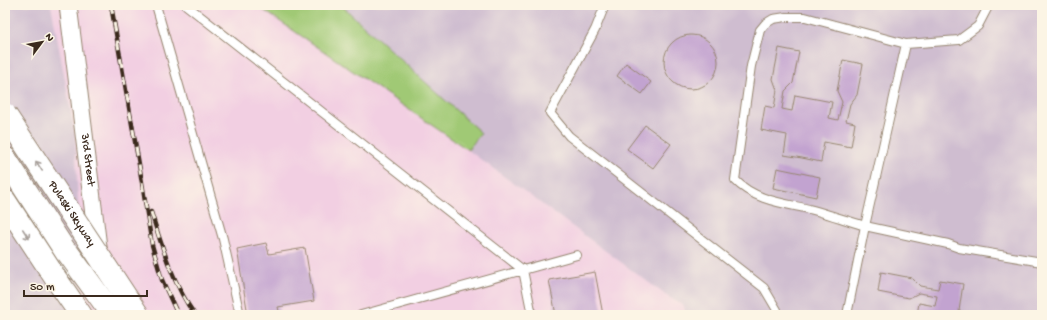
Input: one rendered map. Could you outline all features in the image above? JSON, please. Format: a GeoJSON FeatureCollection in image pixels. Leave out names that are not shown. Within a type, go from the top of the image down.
{"type":"FeatureCollection","features":[{"type":"Feature","properties":{"kind":"highway","name":"Pulaski Skyway"},"geometry":{"type":"LineString","coordinates":[[5,114],[138,315]]}},
{"type":"Feature","properties":{"kind":"highway"},"geometry":{"type":"LineString","coordinates":[[5,158],[68,254],[104,315]]}},
{"type":"Feature","properties":{"kind":"highway"},"geometry":{"type":"LineString","coordinates":[[5,201],[81,315]]}},
{"type":"Feature","properties":{"kind":"highway"},"geometry":{"type":"LineString","coordinates":[[68,254],[113,315]]}},
{"type":"Feature","properties":{"kind":"street","name":"3rd Street"},"geometry":{"type":"LineString","coordinates":[[68,5],[98,247],[109,315]]}},
{"type":"Feature","properties":{"kind":"lane"},"geometry":{"type":"LineString","coordinates":[[156,5],[223,239],[240,315]]}},
{"type":"Feature","properties":{"kind":"lane"},"geometry":{"type":"LineString","coordinates":[[186,5],[523,270],[532,315]]}},
{"type":"Feature","properties":{"kind":"lane"},"geometry":{"type":"LineString","coordinates":[[605,5],[595,30],[550,113],[568,136],[764,288],[777,310],[776,315]]}},
{"type":"Feature","properties":{"kind":"lane"},"geometry":{"type":"LineString","coordinates":[[989,5],[978,26],[959,40],[906,44],[805,17],[772,19],[760,30],[751,66],[735,180],[742,188],[756,196],[865,226],[948,244],[959,248],[1042,262]]}},
{"type":"Feature","properties":{"kind":"lane"},"geometry":{"type":"LineString","coordinates":[[847,315],[865,226],[906,44]]}},
{"type":"Feature","properties":{"kind":"lane"},"geometry":{"type":"LineString","coordinates":[[361,315],[577,255]]}},
{"type":"Feature","properties":{"kind":"shaded area"},"geometry":{"type":"Polygon","coordinates":[[[5,5],[1042,5],[1042,315],[5,315],[5,5]]]}},
{"type":"Feature","properties":{"kind":"shaded area"},"geometry":{"type":"Polygon","coordinates":[[[5,5],[51,5],[75,134],[83,315],[5,315],[5,5]]]}},
{"type":"Feature","properties":{"kind":"shaded area"},"geometry":{"type":"Polygon","coordinates":[[[341,5],[1042,5],[1042,315],[686,315],[684,306],[667,296],[468,150],[481,134],[341,5]]]}},
{"type":"Feature","properties":{"kind":"green space"},"geometry":{"type":"Polygon","coordinates":[[[256,5],[341,5],[481,133],[468,150],[256,5]]]}},
{"type":"Feature","properties":{"kind":"building"},"geometry":{"type":"Polygon","coordinates":[[[686,35],[696,35],[706,39],[714,47],[718,57],[718,67],[714,77],[706,85],[696,89],[686,89],[676,85],[668,77],[664,67],[664,57],[668,47],[676,39],[686,35]]]}},
{"type":"Feature","properties":{"kind":"building"},"geometry":{"type":"Polygon","coordinates":[[[779,48],[799,52],[793,83],[785,91],[782,109],[792,111],[795,95],[832,102],[829,118],[838,120],[842,102],[837,91],[843,60],[863,64],[857,95],[850,104],[846,121],[855,123],[851,147],[824,142],[821,162],[784,155],[787,135],[761,130],[765,106],[774,108],[777,90],[773,79],[779,48]]]}},
{"type":"Feature","properties":{"kind":"building"},"geometry":{"type":"Polygon","coordinates":[[[626,63],[651,82],[642,94],[617,76],[626,63]]]}},
{"type":"Feature","properties":{"kind":"building"},"geometry":{"type":"Polygon","coordinates":[[[645,125],[671,144],[653,168],[627,149],[645,125]]]}},
{"type":"Feature","properties":{"kind":"building"},"geometry":{"type":"Polygon","coordinates":[[[777,168],[820,177],[816,197],[773,188],[777,168]]]}},
{"type":"Feature","properties":{"kind":"building"},"geometry":{"type":"Polygon","coordinates":[[[266,243],[269,254],[305,248],[314,301],[278,307],[280,315],[248,315],[237,249],[266,243]]]}},
{"type":"Feature","properties":{"kind":"building"},"geometry":{"type":"Polygon","coordinates":[[[595,272],[603,315],[556,315],[549,280],[595,272]]]}},
{"type":"Feature","properties":{"kind":"building"},"geometry":{"type":"Polygon","coordinates":[[[881,272],[912,278],[920,286],[938,289],[940,280],[963,284],[959,311],[978,315],[917,315],[919,303],[935,306],[937,296],[919,293],[909,298],[878,292],[881,272]]]}},
{"type":"Feature","properties":{"kind":"railway"},"geometry":{"type":"LineString","coordinates":[[111,5],[152,245],[162,280],[178,315]]}},
{"type":"Feature","properties":{"kind":"railway"},"geometry":{"type":"LineString","coordinates":[[151,212],[164,252],[175,279],[195,315]]}}]}
